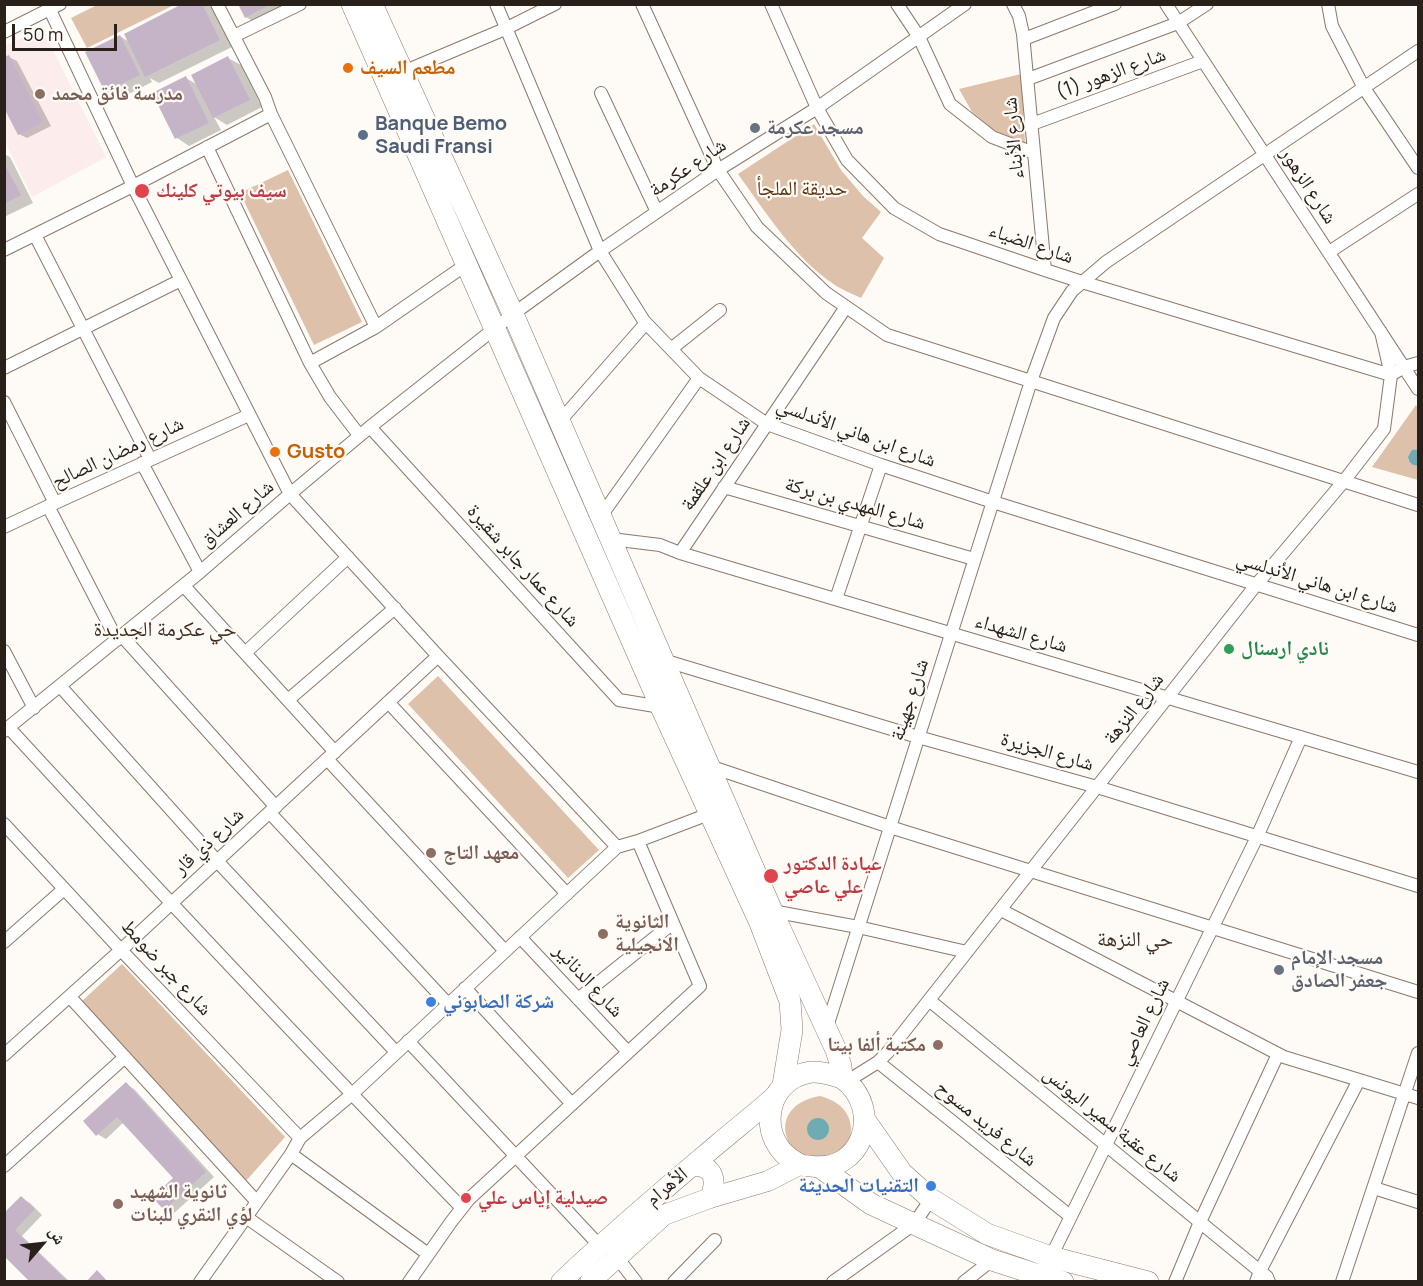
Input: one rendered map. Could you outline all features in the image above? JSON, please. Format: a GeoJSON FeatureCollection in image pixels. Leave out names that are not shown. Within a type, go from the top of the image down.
{"type":"FeatureCollection","features":[{"type":"Feature","properties":{"kind":"highway"},"geometry":{"type":"LineString","coordinates":[[352,4],[661,707],[760,923],[790,1002],[792,1030],[779,1090],[769,1115],[771,1135],[782,1153],[799,1165],[821,1168],[838,1164],[853,1153],[862,1138],[865,1120],[863,1106],[856,1092],[844,1080],[827,1073],[811,1072],[796,1077],[779,1090]]}},
{"type":"Feature","properties":{"kind":"highway"},"geometry":{"type":"LineString","coordinates":[[372,4],[560,421],[772,911],[826,1030],[841,1066],[844,1080]]}},
{"type":"Feature","properties":{"kind":"highway"},"geometry":{"type":"LineString","coordinates":[[865,1120],[902,1173],[931,1199],[987,1234],[1051,1257],[1148,1281]]}},
{"type":"Feature","properties":{"kind":"highway"},"geometry":{"type":"LineString","coordinates":[[821,1168],[871,1204],[992,1260],[1063,1281]]}},
{"type":"Feature","properties":{"kind":"main road","name":"الأهرام"},"geometry":{"type":"LineString","coordinates":[[561,1281],[599,1245],[753,1116],[779,1090]]}},
{"type":"Feature","properties":{"kind":"main road"},"geometry":{"type":"LineString","coordinates":[[692,1166],[701,1165],[712,1175],[714,1187],[710,1198]]}},
{"type":"Feature","properties":{"kind":"main road","name":"الأهرام"},"geometry":{"type":"LineString","coordinates":[[590,1281],[664,1215],[710,1198],[768,1181],[799,1165]]}},
{"type":"Feature","properties":{"kind":"street"},"geometry":{"type":"LineString","coordinates":[[217,4],[265,97],[271,114],[376,327]]}},
{"type":"Feature","properties":{"kind":"street"},"geometry":{"type":"LineString","coordinates":[[234,36],[300,4]]}},
{"type":"Feature","properties":{"kind":"street","name":"شارع ابن هاني الأندلسي"},"geometry":{"type":"LineString","coordinates":[[496,4],[600,251],[646,323],[699,378],[767,424],[881,465],[1419,635]]}},
{"type":"Feature","properties":{"kind":"street"},"geometry":{"type":"LineString","coordinates":[[403,72],[506,29],[555,4]]}},
{"type":"Feature","properties":{"kind":"street"},"geometry":{"type":"LineString","coordinates":[[642,4],[718,170],[757,226],[825,293],[887,335],[1419,505]]}},
{"type":"Feature","properties":{"kind":"street","name":"شارع الضياء"},"geometry":{"type":"LineString","coordinates":[[771,4],[817,108],[847,160],[894,208],[939,234],[1045,270],[1391,375]]}},
{"type":"Feature","properties":{"kind":"street"},"geometry":{"type":"LineString","coordinates":[[897,4],[919,37],[950,104],[992,137],[1034,153]]}},
{"type":"Feature","properties":{"kind":"street","name":"شارع عكرمة"},"geometry":{"type":"LineString","coordinates":[[495,328],[600,251],[718,170],[817,108],[965,4]]}},
{"type":"Feature","properties":{"kind":"street","name":"شارع الأبناء"},"geometry":{"type":"LineString","coordinates":[[1013,4],[1019,16],[1024,39],[1045,270]]}},
{"type":"Feature","properties":{"kind":"street"},"geometry":{"type":"LineString","coordinates":[[1024,39],[1115,4]]}},
{"type":"Feature","properties":{"kind":"street","name":"شارع الزهور"},"geometry":{"type":"LineString","coordinates":[[1166,4],[1419,389]]}},
{"type":"Feature","properties":{"kind":"street"},"geometry":{"type":"LineString","coordinates":[[1028,79],[1178,23],[1207,4]]}},
{"type":"Feature","properties":{"kind":"street"},"geometry":{"type":"LineString","coordinates":[[1328,4],[1332,26],[1364,88],[1418,166]]}},
{"type":"Feature","properties":{"kind":"street"},"geometry":{"type":"LineString","coordinates":[[4,32],[55,7],[133,186],[290,494],[617,847]]}},
{"type":"Feature","properties":{"kind":"street","name":"شارع جهينة"},"geometry":{"type":"LineString","coordinates":[[826,1030],[1031,381],[1054,318],[1072,291],[1106,262],[1419,51]]}},
{"type":"Feature","properties":{"kind":"street","name":"شارع الزهور (1)"},"geometry":{"type":"LineString","coordinates":[[1032,124],[1203,61]]}},
{"type":"Feature","properties":{"kind":"street"},"geometry":{"type":"LineString","coordinates":[[602,93],[657,212]]}},
{"type":"Feature","properties":{"kind":"street"},"geometry":{"type":"LineString","coordinates":[[4,250],[271,114]]}},
{"type":"Feature","properties":{"kind":"street"},"geometry":{"type":"LineString","coordinates":[[207,147],[310,363],[330,397],[359,435]]}},
{"type":"Feature","properties":{"kind":"street"},"geometry":{"type":"LineString","coordinates":[[1329,252],[1419,194]]}},
{"type":"Feature","properties":{"kind":"street"},"geometry":{"type":"LineString","coordinates":[[35,235],[83,328],[200,572]]}},
{"type":"Feature","properties":{"kind":"street"},"geometry":{"type":"LineString","coordinates":[[310,363],[376,327],[467,264]]}},
{"type":"Feature","properties":{"kind":"street"},"geometry":{"type":"LineString","coordinates":[[4,368],[180,280]]}},
{"type":"Feature","properties":{"kind":"street","name":"شارع ابن علقمة"},"geometry":{"type":"LineString","coordinates":[[680,553],[846,307]]}},
{"type":"Feature","properties":{"kind":"street"},"geometry":{"type":"LineString","coordinates":[[671,349],[720,310]]}},
{"type":"Feature","properties":{"kind":"street"},"geometry":{"type":"LineString","coordinates":[[560,421],[646,323]]}},
{"type":"Feature","properties":{"kind":"street","name":"شارع العشاق"},"geometry":{"type":"LineString","coordinates":[[7,730],[184,586],[359,435],[495,328]]}},
{"type":"Feature","properties":{"kind":"street","name":"شارع النزهة"},"geometry":{"type":"LineString","coordinates":[[844,1080],[878,1062],[888,1052],[1256,585],[1344,481],[1384,429],[1391,375],[1381,332]]}},
{"type":"Feature","properties":{"kind":"street"},"geometry":{"type":"LineString","coordinates":[[1391,375],[1404,367],[1419,363]]}},
{"type":"Feature","properties":{"kind":"street"},"geometry":{"type":"LineString","coordinates":[[601,516],[699,378]]}},
{"type":"Feature","properties":{"kind":"street"},"geometry":{"type":"LineString","coordinates":[[4,402],[52,505],[120,638],[448,1004]]}},
{"type":"Feature","properties":{"kind":"street","name":"شارع رمضان الصالح"},"geometry":{"type":"LineString","coordinates":[[4,527],[249,415]]}},
{"type":"Feature","properties":{"kind":"street","name":"شارع عمار جابر شقيرة"},"geometry":{"type":"LineString","coordinates":[[370,427],[619,700],[661,707]]}},
{"type":"Feature","properties":{"kind":"street"},"geometry":{"type":"LineString","coordinates":[[836,599],[881,465]]}},
{"type":"Feature","properties":{"kind":"street","name":"شارع المهدي بن بركة"},"geometry":{"type":"LineString","coordinates":[[724,487],[974,559]]}},
{"type":"Feature","properties":{"kind":"street","name":"شارع الشهداء"},"geometry":{"type":"LineString","coordinates":[[611,539],[660,545],[680,553],[1419,772]]}},
{"type":"Feature","properties":{"kind":"street"},"geometry":{"type":"LineString","coordinates":[[245,653],[348,557]]}},
{"type":"Feature","properties":{"kind":"street"},"geometry":{"type":"LineString","coordinates":[[184,586],[288,700],[331,755],[505,951]]}},
{"type":"Feature","properties":{"kind":"street"},"geometry":{"type":"LineString","coordinates":[[288,700],[395,608]]}},
{"type":"Feature","properties":{"kind":"street"},"geometry":{"type":"LineString","coordinates":[[4,651],[34,708]]}},
{"type":"Feature","properties":{"kind":"street","name":"شارع ذي قار"},"geometry":{"type":"LineString","coordinates":[[4,1055],[122,950],[438,656]]}},
{"type":"Feature","properties":{"kind":"street","name":"شارع الجزيرة"},"geometry":{"type":"LineString","coordinates":[[663,660],[918,737],[1097,787],[1419,886]]}},
{"type":"Feature","properties":{"kind":"street"},"geometry":{"type":"LineString","coordinates":[[60,686],[217,861],[396,1052]]}},
{"type":"Feature","properties":{"kind":"street"},"geometry":{"type":"LineString","coordinates":[[388,702],[567,894]]}},
{"type":"Feature","properties":{"kind":"street"},"geometry":{"type":"LineString","coordinates":[[7,730],[351,1095],[462,1208]]}},
{"type":"Feature","properties":{"kind":"street","name":"شارع العاصي"},"geometry":{"type":"LineString","coordinates":[[1051,1257],[1257,837],[1301,737]]}},
{"type":"Feature","properties":{"kind":"street"},"geometry":{"type":"LineString","coordinates":[[710,766],[1031,872],[1419,992]]}},
{"type":"Feature","properties":{"kind":"street"},"geometry":{"type":"LineString","coordinates":[[200,1281],[300,1138],[351,1095],[617,847],[638,842],[709,814]]}},
{"type":"Feature","properties":{"kind":"street","name":"شارع جبر ضومط"},"geometry":{"type":"LineString","coordinates":[[7,832],[300,1138]]}},
{"type":"Feature","properties":{"kind":"street"},"geometry":{"type":"LineString","coordinates":[[409,1281],[470,1198],[700,986],[638,842]]}},
{"type":"Feature","properties":{"kind":"street"},"geometry":{"type":"LineString","coordinates":[[4,942],[64,889]]}},
{"type":"Feature","properties":{"kind":"street"},"geometry":{"type":"LineString","coordinates":[[1001,910],[1278,1054],[1419,1098]]}},
{"type":"Feature","properties":{"kind":"street"},"geometry":{"type":"LineString","coordinates":[[772,911],[858,927],[967,952]]}},
{"type":"Feature","properties":{"kind":"street"},"geometry":{"type":"LineString","coordinates":[[578,999],[673,922]]}},
{"type":"Feature","properties":{"kind":"street","name":"شارع الدنانير"},"geometry":{"type":"LineString","coordinates":[[520,937],[628,1052]]}},
{"type":"Feature","properties":{"kind":"street"},"geometry":{"type":"LineString","coordinates":[[465,988],[572,1104]]}},
{"type":"Feature","properties":{"kind":"street"},"geometry":{"type":"LineString","coordinates":[[70,997],[257,1202]]}},
{"type":"Feature","properties":{"kind":"street","name":"شارع عقبة سمير اليونس"},"geometry":{"type":"LineString","coordinates":[[929,1000],[1200,1222],[1258,1276],[1267,1277],[1269,1281]]}},
{"type":"Feature","properties":{"kind":"street"},"geometry":{"type":"LineString","coordinates":[[408,1041],[599,1245]]}},
{"type":"Feature","properties":{"kind":"street"},"geometry":{"type":"LineString","coordinates":[[1342,1281],[1419,1053]]}},
{"type":"Feature","properties":{"kind":"street"},"geometry":{"type":"LineString","coordinates":[[1175,1281],[1278,1054]]}},
{"type":"Feature","properties":{"kind":"street"},"geometry":{"type":"LineString","coordinates":[[4,1166],[125,1057]]}},
{"type":"Feature","properties":{"kind":"street","name":"شارع فريد مسوح"},"geometry":{"type":"LineString","coordinates":[[878,1062],[1070,1216]]}},
{"type":"Feature","properties":{"kind":"street"},"geometry":{"type":"LineString","coordinates":[[1258,1276],[1359,1080]]}},
{"type":"Feature","properties":{"kind":"street"},"geometry":{"type":"LineString","coordinates":[[291,1154],[428,1254]]}},
{"type":"Feature","properties":{"kind":"street"},"geometry":{"type":"LineString","coordinates":[[1374,1188],[1419,1202]]}},
{"type":"Feature","properties":{"kind":"street"},"geometry":{"type":"LineString","coordinates":[[833,1281],[914,1224],[931,1199]]}},
{"type":"Feature","properties":{"kind":"street"},"geometry":{"type":"LineString","coordinates":[[246,1217],[338,1281]]}},
{"type":"Feature","properties":{"kind":"street"},"geometry":{"type":"LineString","coordinates":[[674,1281],[715,1240]]}},
{"type":"Feature","properties":{"kind":"street"},"geometry":{"type":"LineString","coordinates":[[616,1256],[636,1281]]}},
{"type":"Feature","properties":{"kind":"street"},"geometry":{"type":"LineString","coordinates":[[964,1281],[992,1260]]}},
{"type":"Feature","properties":{"kind":"shaded area","name":"مدرسة فائق محمد"},"geometry":{"type":"Polygon","coordinates":[[[42,28],[106,157],[32,197],[5,142],[5,46],[42,28]]]}},
{"type":"Feature","properties":{"kind":"green space"},"geometry":{"type":"Polygon","coordinates":[[[99,4],[174,5],[87,48],[71,18],[99,4]]]}},
{"type":"Feature","properties":{"kind":"green space"},"geometry":{"type":"Polygon","coordinates":[[[1021,74],[1025,142],[995,131],[972,112],[959,89],[1021,74]]]}},
{"type":"Feature","properties":{"kind":"green space","name":"حديقة الملجأ"},"geometry":{"type":"Polygon","coordinates":[[[814,124],[841,170],[863,196],[881,212],[862,238],[884,258],[861,298],[835,285],[805,260],[769,218],[738,174],[814,124]]]}},
{"type":"Feature","properties":{"kind":"green space"},"geometry":{"type":"Polygon","coordinates":[[[288,170],[362,322],[314,345],[240,193],[288,170]]]}},
{"type":"Feature","properties":{"kind":"green space"},"geometry":{"type":"Polygon","coordinates":[[[1416,405],[1418,409],[1418,449],[1415,449],[1408,459],[1411,464],[1418,465],[1418,480],[1372,467],[1416,405]]]}},
{"type":"Feature","properties":{"kind":"green space"},"geometry":{"type":"Polygon","coordinates":[[[438,676],[599,850],[568,878],[408,704],[438,676]]]}},
{"type":"Feature","properties":{"kind":"green space"},"geometry":{"type":"Polygon","coordinates":[[[122,964],[285,1137],[245,1182],[81,1002],[122,964]]]}},
{"type":"Feature","properties":{"kind":"green space"},"geometry":{"type":"Polygon","coordinates":[[[820,1096],[841,1107],[850,1122],[851,1133],[848,1142],[833,1160],[801,1158],[791,1146],[785,1129],[788,1115],[798,1104],[820,1096]]]}},
{"type":"Feature","properties":{"kind":"water"},"geometry":{"type":"Polygon","coordinates":[[[1418,449],[1418,465],[1414,465],[1408,457],[1412,450],[1418,449]]]}},
{"type":"Feature","properties":{"kind":"water"},"geometry":{"type":"Polygon","coordinates":[[[818,1118],[826,1121],[829,1129],[826,1137],[818,1140],[810,1137],[807,1129],[810,1121],[818,1118]]]}},
{"type":"Feature","properties":{"kind":"building"},"geometry":{"type":"Polygon","coordinates":[[[182,4],[202,4],[220,40],[145,77],[124,34],[182,4]]]}},
{"type":"Feature","properties":{"kind":"building"},"geometry":{"type":"Polygon","coordinates":[[[238,4],[271,4],[245,18],[238,4]]]}},
{"type":"Feature","properties":{"kind":"building"},"geometry":{"type":"Polygon","coordinates":[[[120,35],[140,75],[105,92],[85,52],[120,35]]]}},
{"type":"Feature","properties":{"kind":"building"},"geometry":{"type":"Polygon","coordinates":[[[9,55],[43,122],[18,135],[4,108],[4,57],[9,55]]]}},
{"type":"Feature","properties":{"kind":"building"},"geometry":{"type":"Polygon","coordinates":[[[228,56],[250,100],[213,118],[191,75],[228,56]]]}},
{"type":"Feature","properties":{"kind":"building"},"geometry":{"type":"Polygon","coordinates":[[[186,76],[209,123],[175,139],[152,93],[186,76]]]}},
{"type":"Feature","properties":{"kind":"building"},"geometry":{"type":"Polygon","coordinates":[[[4,163],[21,195],[4,204],[4,163]]]}},
{"type":"Feature","properties":{"kind":"building"},"geometry":{"type":"Polygon","coordinates":[[[126,1082],[206,1172],[164,1210],[152,1197],[173,1178],[117,1117],[96,1136],[83,1121],[126,1082]]]}},
{"type":"Feature","properties":{"kind":"building"},"geometry":{"type":"Polygon","coordinates":[[[21,1196],[35,1209],[15,1230],[68,1282],[30,1282],[4,1256],[4,1213],[21,1196]]]}},
{"type":"Feature","properties":{"kind":"building"},"geometry":{"type":"Polygon","coordinates":[[[97,1270],[108,1282],[86,1282],[97,1270]]]}},
{"type":"Feature","properties":{"kind":"place","name":"مطعم السيف"},"geometry":{"type":"Point","coordinates":[348,68]}},
{"type":"Feature","properties":{"kind":"place","name":"مدرسة فائق محمد"},"geometry":{"type":"Point","coordinates":[40,94]}},
{"type":"Feature","properties":{"kind":"place","name":"مسجد عكرمة"},"geometry":{"type":"Point","coordinates":[755,128]}},
{"type":"Feature","properties":{"kind":"place","name":"Banque Bemo Saudi Fransi"},"geometry":{"type":"Point","coordinates":[363,135]}},
{"type":"Feature","properties":{"kind":"place","name":"سيف بيوتي كلينك"},"geometry":{"type":"Point","coordinates":[142,191]}},
{"type":"Feature","properties":{"kind":"place","name":"Gusto"},"geometry":{"type":"Point","coordinates":[275,452]}},
{"type":"Feature","properties":{"kind":"place","name":"نادي ارسنال"},"geometry":{"type":"Point","coordinates":[1229,649]}},
{"type":"Feature","properties":{"kind":"place","name":"معهد التاج"},"geometry":{"type":"Point","coordinates":[431,853]}},
{"type":"Feature","properties":{"kind":"place","name":"عيادة الدكتور علي عاصي"},"geometry":{"type":"Point","coordinates":[771,876]}},
{"type":"Feature","properties":{"kind":"place","name":"الثانوية الانجيلية"},"geometry":{"type":"Point","coordinates":[603,934]}},
{"type":"Feature","properties":{"kind":"place","name":"مسجد الإمام جعفر الصادق"},"geometry":{"type":"Point","coordinates":[1279,970]}},
{"type":"Feature","properties":{"kind":"place","name":"شركة الصابوني"},"geometry":{"type":"Point","coordinates":[431,1002]}},
{"type":"Feature","properties":{"kind":"place","name":"مكتبة ألفا بيتا"},"geometry":{"type":"Point","coordinates":[938,1045]}},
{"type":"Feature","properties":{"kind":"place","name":"التقنيات الحديثة"},"geometry":{"type":"Point","coordinates":[931,1186]}},
{"type":"Feature","properties":{"kind":"place","name":"صيدلية إياس علي"},"geometry":{"type":"Point","coordinates":[466,1198]}},
{"type":"Feature","properties":{"kind":"place","name":"ثانوية الشهيد لؤي النقري للبنات"},"geometry":{"type":"Point","coordinates":[118,1204]}},
{"type":"Feature","properties":{"kind":"district","name":"حي عكرمة الجديدة"},"geometry":{"type":"Point","coordinates":[165,630]}},
{"type":"Feature","properties":{"kind":"district","name":"حي النزهة"},"geometry":{"type":"Point","coordinates":[1135,940]}}]}
